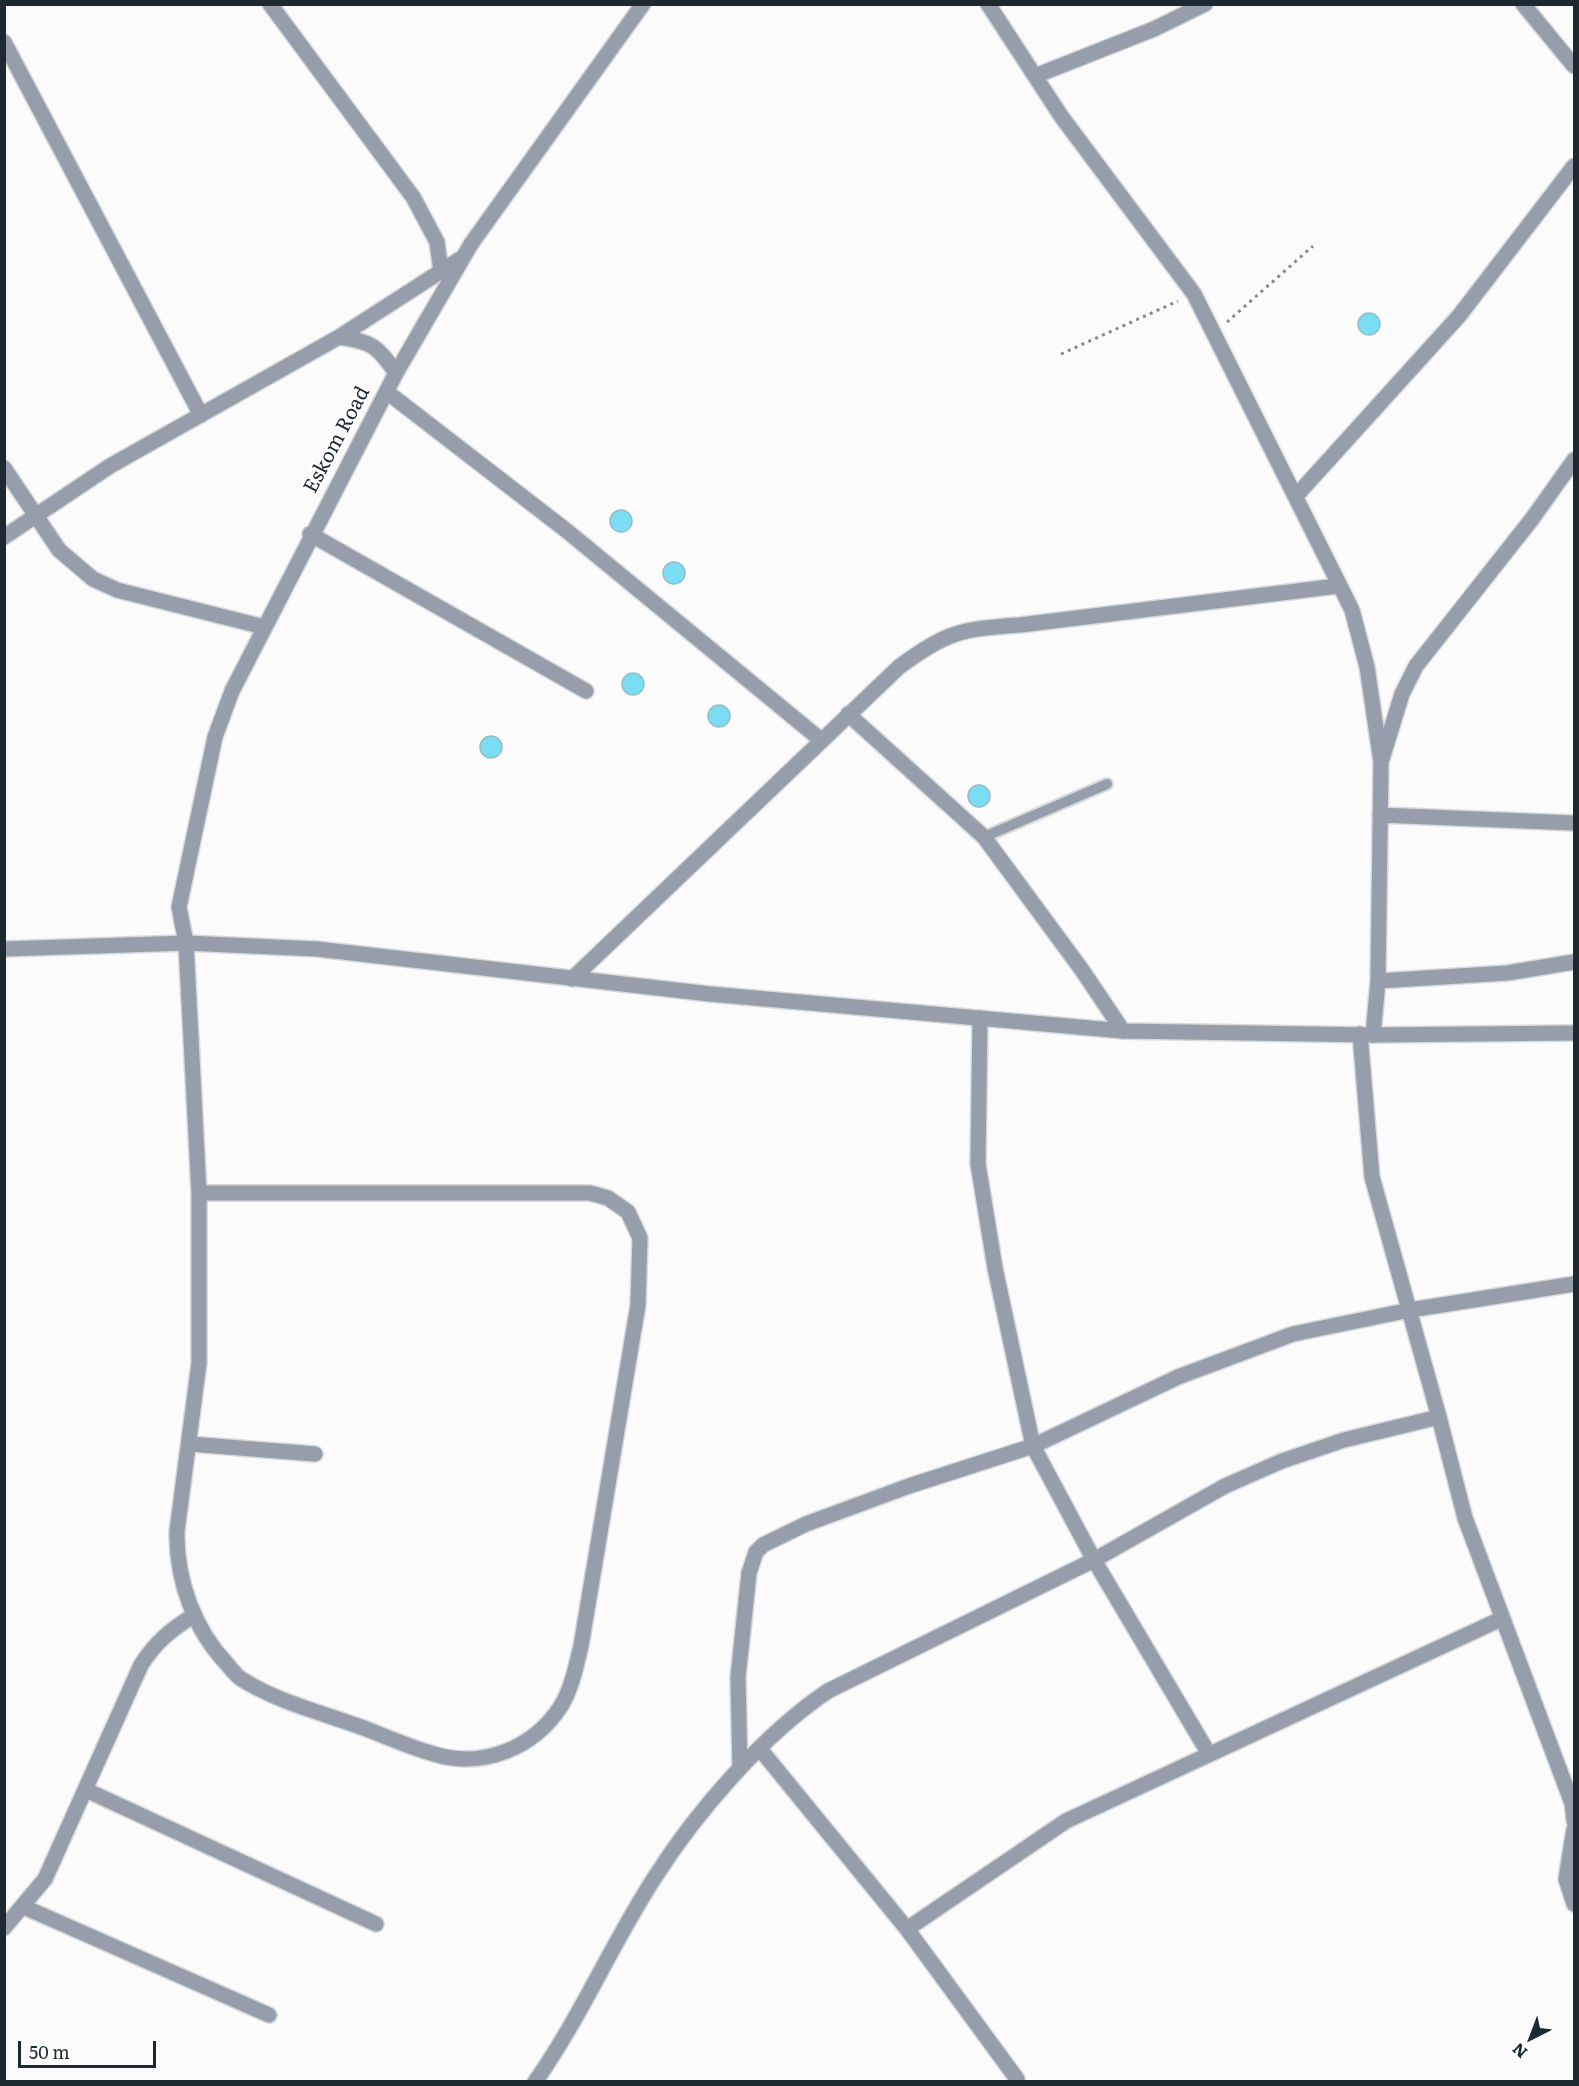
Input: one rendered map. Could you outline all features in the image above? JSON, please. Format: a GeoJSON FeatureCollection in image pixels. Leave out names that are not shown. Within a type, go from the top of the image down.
{"type":"FeatureCollection","features":[{"type":"Feature","properties":{"kind":"street"},"geometry":{"type":"LineString","coordinates":[[270,4],[413,197],[437,242],[441,271]]}},
{"type":"Feature","properties":{"kind":"street","name":"Eskom Road"},"geometry":{"type":"LineString","coordinates":[[199,1193],[590,1193],[608,1198],[628,1212],[640,1238],[638,1305],[581,1646],[572,1681],[565,1697],[543,1727],[518,1747],[497,1755],[469,1759],[436,1755],[274,1695],[241,1680],[218,1655],[193,1616],[176,1553],[199,1363],[199,1193],[186,943],[179,907],[214,737],[232,690],[310,534],[396,373],[464,256],[643,4]]}},
{"type":"Feature","properties":{"kind":"street"},"geometry":{"type":"LineString","coordinates":[[988,4],[1035,76],[1194,294],[1352,610],[1361,638],[1381,762],[1378,981],[1367,1034],[1372,1177],[1465,1518],[1572,1803],[1574,1820]]}},
{"type":"Feature","properties":{"kind":"street"},"geometry":{"type":"LineString","coordinates":[[1035,76],[1154,29],[1205,4]]}},
{"type":"Feature","properties":{"kind":"street"},"geometry":{"type":"LineString","coordinates":[[1523,4],[1575,66]]}},
{"type":"Feature","properties":{"kind":"street"},"geometry":{"type":"LineString","coordinates":[[4,42],[201,415]]}},
{"type":"Feature","properties":{"kind":"street"},"geometry":{"type":"LineString","coordinates":[[1296,496],[1460,316],[1575,166]]}},
{"type":"Feature","properties":{"kind":"street"},"geometry":{"type":"LineString","coordinates":[[4,537],[110,466],[339,337],[464,256]]}},
{"type":"Feature","properties":{"kind":"street"},"geometry":{"type":"LineString","coordinates":[[339,337],[364,342],[379,349],[396,373]]}},
{"type":"Feature","properties":{"kind":"street"},"geometry":{"type":"LineString","coordinates":[[387,392],[567,531],[821,740]]}},
{"type":"Feature","properties":{"kind":"street"},"geometry":{"type":"LineString","coordinates":[[1381,762],[1402,694],[1416,666],[1532,519],[1575,460]]}},
{"type":"Feature","properties":{"kind":"street"},"geometry":{"type":"LineString","coordinates":[[4,468],[59,550],[93,579],[117,590],[264,627]]}},
{"type":"Feature","properties":{"kind":"street"},"geometry":{"type":"LineString","coordinates":[[310,534],[586,691]]}},
{"type":"Feature","properties":{"kind":"street"},"geometry":{"type":"LineString","coordinates":[[572,979],[848,714],[922,650],[942,638],[968,629],[1020,625],[1338,586]]}},
{"type":"Feature","properties":{"kind":"street"},"geometry":{"type":"LineString","coordinates":[[848,714],[984,837],[1076,961],[1123,1031]]}},
{"type":"Feature","properties":{"kind":"street"},"geometry":{"type":"LineString","coordinates":[[1380,815],[1575,823]]}},
{"type":"Feature","properties":{"kind":"street"},"geometry":{"type":"LineString","coordinates":[[4,949],[186,943],[317,949],[572,979],[1123,1031],[1367,1034],[1575,1033]]}},
{"type":"Feature","properties":{"kind":"street"},"geometry":{"type":"LineString","coordinates":[[1378,981],[1507,973],[1575,962]]}},
{"type":"Feature","properties":{"kind":"street"},"geometry":{"type":"LineString","coordinates":[[981,1018],[978,1164],[995,1268],[1033,1446],[1094,1560],[1209,1754]]}},
{"type":"Feature","properties":{"kind":"street"},"geometry":{"type":"LineString","coordinates":[[741,1768],[738,1677],[749,1573],[756,1552],[777,1537],[909,1486],[1033,1446],[1178,1377],[1293,1334],[1410,1310],[1575,1284]]}},
{"type":"Feature","properties":{"kind":"street"},"geometry":{"type":"LineString","coordinates":[[535,2082],[655,1876],[741,1768],[798,1711],[828,1691],[1094,1560],[1225,1486],[1282,1461],[1344,1440],[1439,1417]]}},
{"type":"Feature","properties":{"kind":"street"},"geometry":{"type":"LineString","coordinates":[[190,1444],[315,1454]]}},
{"type":"Feature","properties":{"kind":"street"},"geometry":{"type":"LineString","coordinates":[[4,1928],[24,1907],[45,1879],[147,1656],[169,1630],[193,1616]]}},
{"type":"Feature","properties":{"kind":"street"},"geometry":{"type":"LineString","coordinates":[[907,1929],[1066,1821],[1501,1619]]}},
{"type":"Feature","properties":{"kind":"street"},"geometry":{"type":"LineString","coordinates":[[760,1749],[907,1929],[1017,2079]]}},
{"type":"Feature","properties":{"kind":"street"},"geometry":{"type":"LineString","coordinates":[[86,1790],[376,1924]]}},
{"type":"Feature","properties":{"kind":"street"},"geometry":{"type":"LineString","coordinates":[[1575,1829],[1566,1878],[1575,1904]]}},
{"type":"Feature","properties":{"kind":"street"},"geometry":{"type":"LineString","coordinates":[[24,1907],[269,2015]]}},
{"type":"Feature","properties":{"kind":"lane"},"geometry":{"type":"LineString","coordinates":[[984,837],[1107,784]]}},
{"type":"Feature","properties":{"kind":"path"},"geometry":{"type":"LineString","coordinates":[[1214,334],[1313,246]]}},
{"type":"Feature","properties":{"kind":"path"},"geometry":{"type":"LineString","coordinates":[[1061,354],[1194,294]]}},
{"type":"Feature","properties":{"kind":"building"},"geometry":{"type":"Polygon","coordinates":[[[1369,313],[1379,320],[1380,324],[1373,334],[1369,335],[1359,328],[1358,324],[1365,314],[1369,313]]]}},
{"type":"Feature","properties":{"kind":"building"},"geometry":{"type":"Polygon","coordinates":[[[621,510],[631,517],[632,521],[625,531],[621,532],[611,525],[610,521],[617,511],[621,510]]]}},
{"type":"Feature","properties":{"kind":"building"},"geometry":{"type":"Polygon","coordinates":[[[674,562],[684,569],[685,573],[678,583],[674,584],[664,577],[663,573],[670,563],[674,562]]]}},
{"type":"Feature","properties":{"kind":"building"},"geometry":{"type":"Polygon","coordinates":[[[633,673],[643,680],[644,684],[637,694],[633,695],[623,688],[622,684],[629,674],[633,673]]]}},
{"type":"Feature","properties":{"kind":"building"},"geometry":{"type":"Polygon","coordinates":[[[719,705],[729,712],[730,716],[723,726],[719,727],[709,720],[708,716],[715,706],[719,705]]]}},
{"type":"Feature","properties":{"kind":"building"},"geometry":{"type":"Polygon","coordinates":[[[491,736],[501,743],[502,747],[495,757],[491,758],[481,751],[480,747],[487,737],[491,736]]]}},
{"type":"Feature","properties":{"kind":"building"},"geometry":{"type":"Polygon","coordinates":[[[979,785],[989,792],[990,796],[983,806],[979,807],[969,800],[968,796],[975,786],[979,785]]]}}]}
